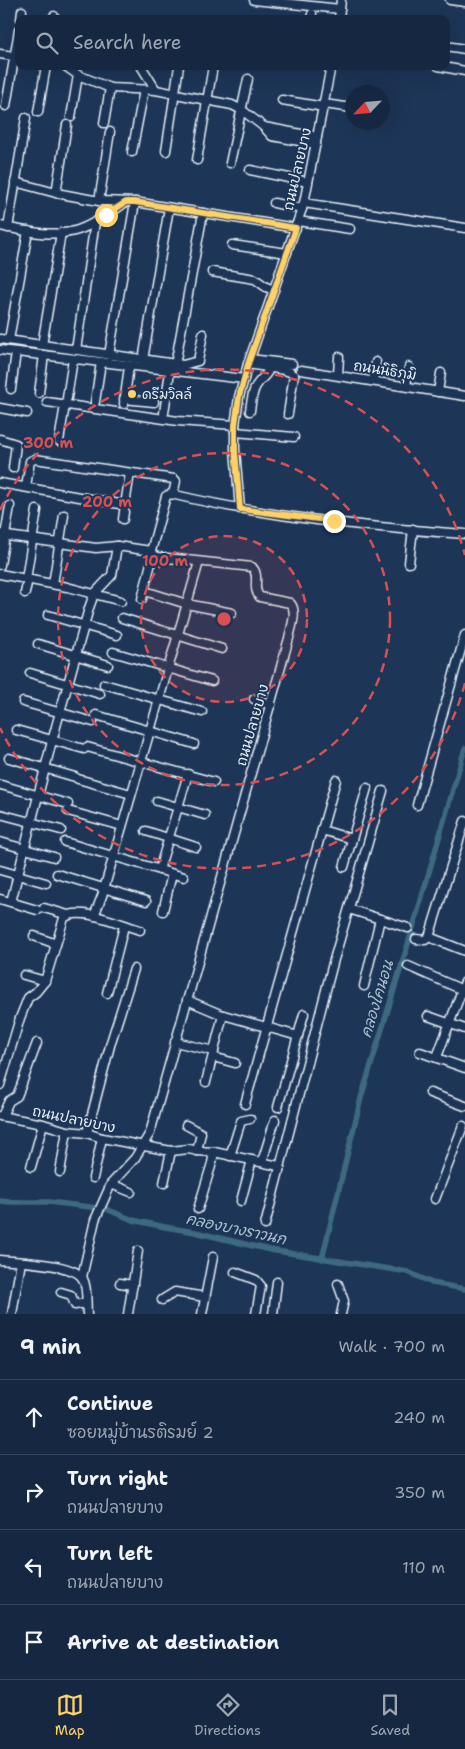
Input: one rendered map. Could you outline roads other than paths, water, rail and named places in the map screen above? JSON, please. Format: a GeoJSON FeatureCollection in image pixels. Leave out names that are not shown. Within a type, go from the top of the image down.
{"type":"FeatureCollection","features":[{"type":"Feature","properties":{"kind":"street"},"geometry":{"type":"LineString","coordinates":[[254,0],[340,9]]}},
{"type":"Feature","properties":{"kind":"street"},"geometry":{"type":"LineString","coordinates":[[339,15],[341,0]]}},
{"type":"Feature","properties":{"kind":"street"},"geometry":{"type":"LineString","coordinates":[[450,0],[465,2]]}},
{"type":"Feature","properties":{"kind":"street"},"geometry":{"type":"LineString","coordinates":[[450,47],[465,50]]}},
{"type":"Feature","properties":{"kind":"street"},"geometry":{"type":"LineString","coordinates":[[0,54],[15,57]]}},
{"type":"Feature","properties":{"kind":"street"},"geometry":{"type":"LineString","coordinates":[[6,106],[4,91],[15,60]]}},
{"type":"Feature","properties":{"kind":"street"},"geometry":{"type":"LineString","coordinates":[[450,68],[465,71]]}},
{"type":"Feature","properties":{"kind":"street"},"geometry":{"type":"LineString","coordinates":[[38,112],[45,70]]}},
{"type":"Feature","properties":{"kind":"street"},"geometry":{"type":"LineString","coordinates":[[71,70],[78,75],[110,88],[156,90],[224,103],[242,110],[264,127],[316,141]]}},
{"type":"Feature","properties":{"kind":"street"},"geometry":{"type":"LineString","coordinates":[[146,70],[156,90]]}},
{"type":"Feature","properties":{"kind":"street"},"geometry":{"type":"LineString","coordinates":[[166,151],[179,70]]}},
{"type":"Feature","properties":{"kind":"street"},"geometry":{"type":"LineString","coordinates":[[197,160],[212,70]]}},
{"type":"Feature","properties":{"kind":"street","name":"ถนนปลายบาง"},"geometry":{"type":"LineString","coordinates":[[240,509],[235,450],[235,429],[239,397],[249,362],[303,206],[330,70]]}},
{"type":"Feature","properties":{"kind":"street"},"geometry":{"type":"LineString","coordinates":[[56,193],[78,75]]}},
{"type":"Feature","properties":{"kind":"street"},"geometry":{"type":"LineString","coordinates":[[230,163],[248,79]]}},
{"type":"Feature","properties":{"kind":"street"},"geometry":{"type":"LineString","coordinates":[[104,123],[110,88]]}},
{"type":"Feature","properties":{"kind":"street"},"geometry":{"type":"LineString","coordinates":[[132,152],[144,90]]}},
{"type":"Feature","properties":{"kind":"street"},"geometry":{"type":"LineString","coordinates":[[282,100],[345,108]]}},
{"type":"Feature","properties":{"kind":"street"},"geometry":{"type":"LineString","coordinates":[[26,118],[15,182],[4,227],[61,233],[78,230],[95,222],[126,202]]}},
{"type":"Feature","properties":{"kind":"street"},"geometry":{"type":"LineString","coordinates":[[106,215],[102,201],[110,132]]}},
{"type":"Feature","properties":{"kind":"street"},"geometry":{"type":"LineString","coordinates":[[250,170],[308,182]]}},
{"type":"Feature","properties":{"kind":"street"},"geometry":{"type":"LineString","coordinates":[[15,182],[56,193],[102,201],[135,202],[297,225],[350,229]]}},
{"type":"Feature","properties":{"kind":"street"},"geometry":{"type":"LineString","coordinates":[[109,355],[135,202]]}},
{"type":"Feature","properties":{"kind":"street"},"geometry":{"type":"LineString","coordinates":[[274,203],[465,228]]}},
{"type":"Feature","properties":{"kind":"street"},"geometry":{"type":"LineString","coordinates":[[143,360],[169,208]]}},
{"type":"Feature","properties":{"kind":"street"},"geometry":{"type":"LineString","coordinates":[[164,413],[203,213]]}},
{"type":"Feature","properties":{"kind":"street"},"geometry":{"type":"LineString","coordinates":[[76,350],[95,222]]}},
{"type":"Feature","properties":{"kind":"street"},"geometry":{"type":"LineString","coordinates":[[9,340],[28,231]]}},
{"type":"Feature","properties":{"kind":"street"},"geometry":{"type":"LineString","coordinates":[[42,345],[61,233]]}},
{"type":"Feature","properties":{"kind":"street"},"geometry":{"type":"LineString","coordinates":[[232,245],[287,253]]}},
{"type":"Feature","properties":{"kind":"street"},"geometry":{"type":"LineString","coordinates":[[212,272],[255,279],[274,290]]}},
{"type":"Feature","properties":{"kind":"street"},"geometry":{"type":"LineString","coordinates":[[0,339],[143,360],[172,368],[198,361],[203,334]]}},
{"type":"Feature","properties":{"kind":"street"},"geometry":{"type":"LineString","coordinates":[[0,350],[129,366],[172,368],[244,379]]}},
{"type":"Feature","properties":{"kind":"street"},"geometry":{"type":"LineString","coordinates":[[11,389],[16,352]]}},
{"type":"Feature","properties":{"kind":"street"},"geometry":{"type":"LineString","coordinates":[[39,393],[44,355]]}},
{"type":"Feature","properties":{"kind":"street"},"geometry":{"type":"LineString","coordinates":[[338,375],[340,357]]}},
{"type":"Feature","properties":{"kind":"street"},"geometry":{"type":"LineString","coordinates":[[59,441],[73,359]]}},
{"type":"Feature","properties":{"kind":"street"},"geometry":{"type":"LineString","coordinates":[[95,402],[101,362]]}},
{"type":"Feature","properties":{"kind":"street"},"geometry":{"type":"LineString","coordinates":[[249,362],[270,365],[298,363],[302,370],[299,374],[292,374],[270,365]]}},
{"type":"Feature","properties":{"kind":"street"},"geometry":{"type":"LineString","coordinates":[[373,381],[376,362]]}},
{"type":"Feature","properties":{"kind":"street"},"geometry":{"type":"LineString","coordinates":[[288,414],[292,374],[289,368],[292,364]]}},
{"type":"Feature","properties":{"kind":"street"},"geometry":{"type":"LineString","coordinates":[[250,411],[254,391],[258,383],[266,376],[270,365]]}},
{"type":"Feature","properties":{"kind":"street"},"geometry":{"type":"LineString","coordinates":[[129,366],[124,401],[154,402]]}},
{"type":"Feature","properties":{"kind":"street"},"geometry":{"type":"LineString","coordinates":[[406,386],[409,366]]}},
{"type":"Feature","properties":{"kind":"street","name":"ถนนนิธิภุมิ"},"geometry":{"type":"LineString","coordinates":[[302,370],[465,396]]}},
{"type":"Feature","properties":{"kind":"street"},"geometry":{"type":"LineString","coordinates":[[438,392],[441,373]]}},
{"type":"Feature","properties":{"kind":"street"},"geometry":{"type":"LineString","coordinates":[[47,402],[66,401],[178,421],[294,437]]}},
{"type":"Feature","properties":{"kind":"street"},"geometry":{"type":"LineString","coordinates":[[0,408],[27,413]]}},
{"type":"Feature","properties":{"kind":"street"},"geometry":{"type":"LineString","coordinates":[[0,440],[16,444],[13,468]]}},
{"type":"Feature","properties":{"kind":"street"},"geometry":{"type":"LineString","coordinates":[[26,487],[30,462],[35,459],[176,480],[173,494]]}},
{"type":"Feature","properties":{"kind":"street"},"geometry":{"type":"LineString","coordinates":[[123,519],[130,473]]}},
{"type":"Feature","properties":{"kind":"street"},"geometry":{"type":"LineString","coordinates":[[0,483],[125,505]]}},
{"type":"Feature","properties":{"kind":"street"},"geometry":{"type":"LineString","coordinates":[[142,599],[165,498],[168,494],[282,516],[465,534]]}},
{"type":"Feature","properties":{"kind":"street"},"geometry":{"type":"LineString","coordinates":[[0,564],[3,535],[10,506]]}},
{"type":"Feature","properties":{"kind":"street"},"geometry":{"type":"LineString","coordinates":[[25,593],[37,510]]}},
{"type":"Feature","properties":{"kind":"street"},"geometry":{"type":"LineString","coordinates":[[52,584],[64,515]]}},
{"type":"Feature","properties":{"kind":"street"},"geometry":{"type":"LineString","coordinates":[[409,563],[413,529]]}},
{"type":"Feature","properties":{"kind":"street","name":"ถนนปลายบาง"},"geometry":{"type":"LineString","coordinates":[[3,535],[96,548],[117,546],[152,553],[158,557],[252,567],[256,569],[256,594],[260,597],[293,605],[294,615],[290,638],[150,1133],[135,1158],[111,1184],[95,1220],[82,1276]]}},
{"type":"Feature","properties":{"kind":"street"},"geometry":{"type":"LineString","coordinates":[[11,902],[84,625],[94,594],[112,575],[117,546]]}},
{"type":"Feature","properties":{"kind":"street"},"geometry":{"type":"LineString","coordinates":[[94,916],[104,889],[199,562]]}},
{"type":"Feature","properties":{"kind":"street"},"geometry":{"type":"LineString","coordinates":[[0,574],[69,587],[121,602]]}},
{"type":"Feature","properties":{"kind":"street"},"geometry":{"type":"LineString","coordinates":[[148,592],[187,604],[232,613]]}},
{"type":"Feature","properties":{"kind":"street"},"geometry":{"type":"LineString","coordinates":[[48,615],[117,635]]}},
{"type":"Feature","properties":{"kind":"street"},"geometry":{"type":"LineString","coordinates":[[122,618],[222,650]]}},
{"type":"Feature","properties":{"kind":"street"},"geometry":{"type":"LineString","coordinates":[[417,805],[465,635]]}},
{"type":"Feature","properties":{"kind":"street"},"geometry":{"type":"LineString","coordinates":[[38,644],[108,665]]}},
{"type":"Feature","properties":{"kind":"street"},"geometry":{"type":"LineString","coordinates":[[113,652],[212,681]]}},
{"type":"Feature","properties":{"kind":"street"},"geometry":{"type":"LineString","coordinates":[[30,673],[100,694]]}},
{"type":"Feature","properties":{"kind":"street"},"geometry":{"type":"LineString","coordinates":[[104,684],[202,712]]}},
{"type":"Feature","properties":{"kind":"street"},"geometry":{"type":"LineString","coordinates":[[254,700],[271,705]]}},
{"type":"Feature","properties":{"kind":"street"},"geometry":{"type":"LineString","coordinates":[[23,702],[60,712],[150,731],[194,744]]}},
{"type":"Feature","properties":{"kind":"street"},"geometry":{"type":"LineString","coordinates":[[16,730],[214,782]]}},
{"type":"Feature","properties":{"kind":"street"},"geometry":{"type":"LineString","coordinates":[[9,758],[131,794]]}},
{"type":"Feature","properties":{"kind":"street"},"geometry":{"type":"LineString","coordinates":[[159,870],[188,774]]}},
{"type":"Feature","properties":{"kind":"street"},"geometry":{"type":"LineString","coordinates":[[245,1104],[336,780]]}},
{"type":"Feature","properties":{"kind":"street"},"geometry":{"type":"LineString","coordinates":[[1,785],[39,796],[122,826]]}},
{"type":"Feature","properties":{"kind":"street"},"geometry":{"type":"LineString","coordinates":[[344,867],[367,788]]}},
{"type":"Feature","properties":{"kind":"street"},"geometry":{"type":"LineString","coordinates":[[265,1225],[349,909],[383,791]]}},
{"type":"Feature","properties":{"kind":"street"},"geometry":{"type":"LineString","coordinates":[[157,801],[205,815]]}},
{"type":"Feature","properties":{"kind":"street"},"geometry":{"type":"LineString","coordinates":[[0,814],[61,830]]}},
{"type":"Feature","properties":{"kind":"street"},"geometry":{"type":"LineString","coordinates":[[416,939],[425,940],[429,937],[465,821]]}},
{"type":"Feature","properties":{"kind":"street"},"geometry":{"type":"LineString","coordinates":[[146,830],[196,847]]}},
{"type":"Feature","properties":{"kind":"street"},"geometry":{"type":"LineString","coordinates":[[322,830],[352,839]]}},
{"type":"Feature","properties":{"kind":"street"},"geometry":{"type":"LineString","coordinates":[[0,842],[54,857]]}},
{"type":"Feature","properties":{"kind":"street"},"geometry":{"type":"LineString","coordinates":[[65,842],[184,877]]}},
{"type":"Feature","properties":{"kind":"street"},"geometry":{"type":"LineString","coordinates":[[0,870],[46,883]]}},
{"type":"Feature","properties":{"kind":"street"},"geometry":{"type":"LineString","coordinates":[[57,874],[146,901]]}},
{"type":"Feature","properties":{"kind":"street"},"geometry":{"type":"LineString","coordinates":[[163,911],[172,874]]}},
{"type":"Feature","properties":{"kind":"street"},"geometry":{"type":"LineString","coordinates":[[0,899],[68,915],[76,913],[94,916],[140,930]]}},
{"type":"Feature","properties":{"kind":"street"},"geometry":{"type":"LineString","coordinates":[[349,909],[408,928]]}},
{"type":"Feature","properties":{"kind":"street"},"geometry":{"type":"LineString","coordinates":[[0,1085],[28,998],[45,981],[64,918],[68,915]]}},
{"type":"Feature","properties":{"kind":"street"},"geometry":{"type":"LineString","coordinates":[[364,986],[380,918]]}},
{"type":"Feature","properties":{"kind":"street"},"geometry":{"type":"LineString","coordinates":[[107,993],[124,926]]}},
{"type":"Feature","properties":{"kind":"street"},"geometry":{"type":"LineString","coordinates":[[34,936],[56,944]]}},
{"type":"Feature","properties":{"kind":"street"},"geometry":{"type":"LineString","coordinates":[[429,937],[465,951]]}},
{"type":"Feature","properties":{"kind":"street"},"geometry":{"type":"LineString","coordinates":[[199,957],[208,959]]}},
{"type":"Feature","properties":{"kind":"street"},"geometry":{"type":"LineString","coordinates":[[408,966],[464,987],[437,1057]]}},
{"type":"Feature","properties":{"kind":"street"},"geometry":{"type":"LineString","coordinates":[[87,1133],[111,1042],[134,969]]}},
{"type":"Feature","properties":{"kind":"street"},"geometry":{"type":"LineString","coordinates":[[24,975],[45,981]]}},
{"type":"Feature","properties":{"kind":"street"},"geometry":{"type":"LineString","coordinates":[[187,1000],[223,1015],[298,1036]]}},
{"type":"Feature","properties":{"kind":"street"},"geometry":{"type":"LineString","coordinates":[[278,1107],[304,1014]]}},
{"type":"Feature","properties":{"kind":"street"},"geometry":{"type":"LineString","coordinates":[[206,1082],[223,1015]]}},
{"type":"Feature","properties":{"kind":"street"},"geometry":{"type":"LineString","coordinates":[[428,1016],[465,1029]]}},
{"type":"Feature","properties":{"kind":"street"},"geometry":{"type":"LineString","coordinates":[[175,1042],[235,1063]]}},
{"type":"Feature","properties":{"kind":"street"},"geometry":{"type":"LineString","coordinates":[[1,1116],[9,1101],[16,1096],[21,1086],[37,1043]]}},
{"type":"Feature","properties":{"kind":"street"},"geometry":{"type":"LineString","coordinates":[[420,1052],[465,1068]]}},
{"type":"Feature","properties":{"kind":"street"},"geometry":{"type":"LineString","coordinates":[[430,1093],[465,1106]]}},
{"type":"Feature","properties":{"kind":"street","name":"ถนนปลายบาง"},"geometry":{"type":"LineString","coordinates":[[1,1116],[43,1124],[67,1131],[87,1133],[102,1138],[144,1145]]}},
{"type":"Feature","properties":{"kind":"street"},"geometry":{"type":"LineString","coordinates":[[230,1156],[240,1121],[250,1118]]}},
{"type":"Feature","properties":{"kind":"street"},"geometry":{"type":"LineString","coordinates":[[262,1162],[274,1120]]}},
{"type":"Feature","properties":{"kind":"street"},"geometry":{"type":"LineString","coordinates":[[31,1167],[43,1124]]}},
{"type":"Feature","properties":{"kind":"street"},"geometry":{"type":"LineString","coordinates":[[186,1125],[201,1132],[196,1151]]}},
{"type":"Feature","properties":{"kind":"street"},"geometry":{"type":"LineString","coordinates":[[435,1199],[462,1139],[463,1126]]}},
{"type":"Feature","properties":{"kind":"street"},"geometry":{"type":"LineString","coordinates":[[60,1172],[67,1131]]}},
{"type":"Feature","properties":{"kind":"street"},"geometry":{"type":"LineString","coordinates":[[93,1178],[102,1138]]}},
{"type":"Feature","properties":{"kind":"street"},"geometry":{"type":"LineString","coordinates":[[144,1145],[171,1151],[189,1149],[214,1152],[280,1166]]}},
{"type":"Feature","properties":{"kind":"street"},"geometry":{"type":"LineString","coordinates":[[164,1183],[171,1151]]}},
{"type":"Feature","properties":{"kind":"street"},"geometry":{"type":"LineString","coordinates":[[198,1209],[214,1152]]}},
{"type":"Feature","properties":{"kind":"street"},"geometry":{"type":"LineString","coordinates":[[242,1201],[252,1160]]}},
{"type":"Feature","properties":{"kind":"street"},"geometry":{"type":"LineString","coordinates":[[111,1184],[131,1192]]}},
{"type":"Feature","properties":{"kind":"street"},"geometry":{"type":"LineString","coordinates":[[128,1314],[138,1251]]}},
{"type":"Feature","properties":{"kind":"street"},"geometry":{"type":"LineString","coordinates":[[202,1314],[213,1257]]}},
{"type":"Feature","properties":{"kind":"street"},"geometry":{"type":"LineString","coordinates":[[0,1260],[64,1268],[82,1276],[85,1285],[88,1314]]}},
{"type":"Feature","properties":{"kind":"street"},"geometry":{"type":"LineString","coordinates":[[12,1314],[21,1262]]}},
{"type":"Feature","properties":{"kind":"street"},"geometry":{"type":"LineString","coordinates":[[235,1272],[256,1280],[261,1286],[256,1314]]}},
{"type":"Feature","properties":{"kind":"street"},"geometry":{"type":"LineString","coordinates":[[120,1282],[133,1285]]}},
{"type":"Feature","properties":{"kind":"street"},"geometry":{"type":"LineString","coordinates":[[273,1314],[278,1282]]}},
{"type":"Feature","properties":{"kind":"street"},"geometry":{"type":"LineString","coordinates":[[338,1284],[344,1300],[341,1314]]}},
{"type":"Feature","properties":{"kind":"street"},"geometry":{"type":"LineString","coordinates":[[61,1292],[71,1295],[75,1305],[86,1303]]}},
{"type":"Feature","properties":{"kind":"street"},"geometry":{"type":"LineString","coordinates":[[162,1300],[175,1292],[205,1297]]}},
{"type":"Feature","properties":{"kind":"waterway","name":"คลองโคนอน"},"geometry":{"type":"LineString","coordinates":[[322,1259],[361,1098],[465,748]]}},
{"type":"Feature","properties":{"kind":"waterway","name":"คลองบางราวนก"},"geometry":{"type":"LineString","coordinates":[[0,1201],[49,1202],[106,1209],[133,1220],[195,1232],[270,1250],[408,1272],[432,1283],[465,1289]]}},
{"type":"Feature","properties":{"kind":"place","name":"ดรีมวิลล์"},"geometry":{"type":"Point","coordinates":[132,394]}}]}
